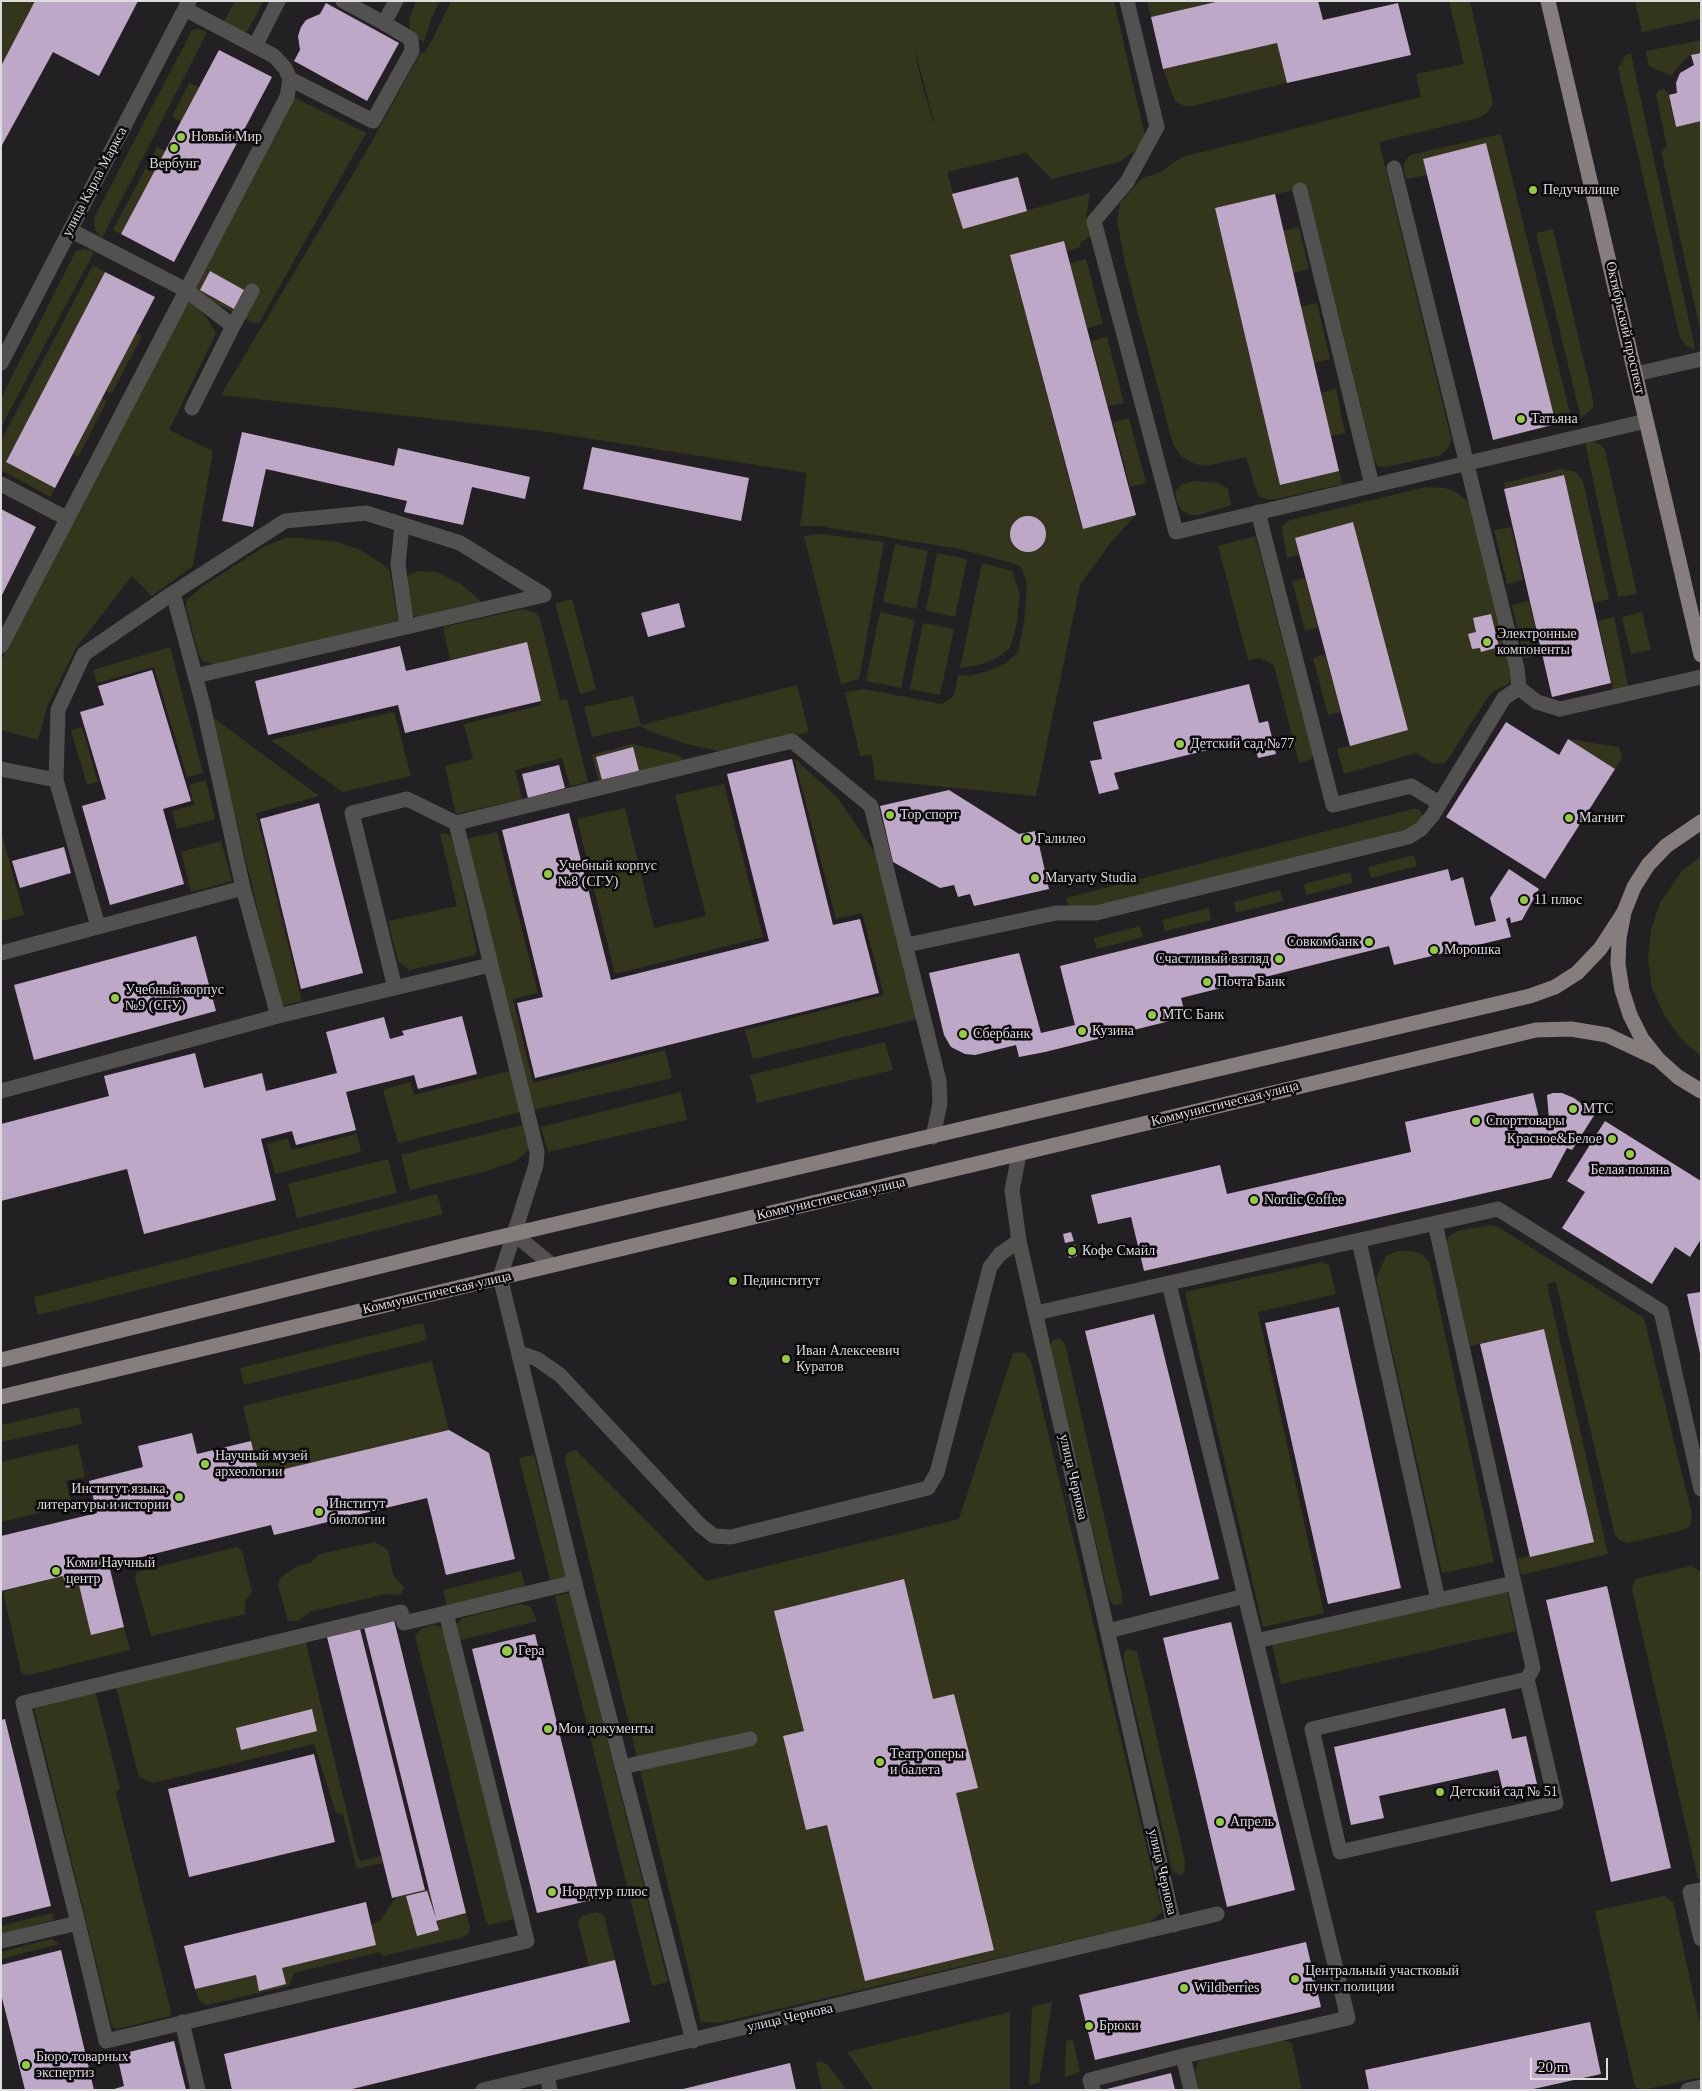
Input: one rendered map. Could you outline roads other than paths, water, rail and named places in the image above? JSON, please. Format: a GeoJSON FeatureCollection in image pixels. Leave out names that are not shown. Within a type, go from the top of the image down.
{"type":"FeatureCollection","features":[{"type":"Feature","properties":{"kind":"main road","name":"Октябрьский проспект"},"geometry":{"type":"LineString","coordinates":[[1548,1],[1701,655]]}},
{"type":"Feature","properties":{"kind":"main road"},"geometry":{"type":"LineString","coordinates":[[1701,822],[1666,846],[1648,865],[1634,887],[1624,912],[1618,955],[1622,990],[1638,1031],[1658,1059],[1678,1077],[1701,1091]]}},
{"type":"Feature","properties":{"kind":"main road"},"geometry":{"type":"LineString","coordinates":[[1,1360],[514,1234],[1530,996],[1555,987],[1577,973],[1600,949],[1624,912]]}},
{"type":"Feature","properties":{"kind":"main road","name":"Коммунистическая улица"},"geometry":{"type":"LineString","coordinates":[[1,1397],[1536,1030],[1571,1029],[1607,1035],[1658,1059]]}},
{"type":"Feature","properties":{"kind":"street"},"geometry":{"type":"LineString","coordinates":[[255,46],[278,1]]}},
{"type":"Feature","properties":{"kind":"street"},"geometry":{"type":"LineString","coordinates":[[290,79],[373,121],[412,50],[411,39],[343,1]]}},
{"type":"Feature","properties":{"kind":"street"},"geometry":{"type":"LineString","coordinates":[[384,24],[396,1]]}},
{"type":"Feature","properties":{"kind":"street"},"geometry":{"type":"LineString","coordinates":[[1127,1],[1157,127],[1127,182],[1094,221],[1176,532],[1646,421]]}},
{"type":"Feature","properties":{"kind":"street"},"geometry":{"type":"LineString","coordinates":[[1,646],[289,91],[290,79],[282,63],[187,5]]}},
{"type":"Feature","properties":{"kind":"street","name":"улица Карла Маркса"},"geometry":{"type":"LineString","coordinates":[[1,363],[187,5]]}},
{"type":"Feature","properties":{"kind":"street"},"geometry":{"type":"LineString","coordinates":[[1394,168],[1517,668],[1519,688],[1537,702],[1560,709],[1701,677]]}},
{"type":"Feature","properties":{"kind":"street"},"geometry":{"type":"LineString","coordinates":[[1300,190],[1372,485]]}},
{"type":"Feature","properties":{"kind":"street"},"geometry":{"type":"LineString","coordinates":[[70,230],[186,290],[233,326]]}},
{"type":"Feature","properties":{"kind":"street"},"geometry":{"type":"LineString","coordinates":[[192,408],[252,291]]}},
{"type":"Feature","properties":{"kind":"street"},"geometry":{"type":"LineString","coordinates":[[1636,374],[1701,359]]}},
{"type":"Feature","properties":{"kind":"street"},"geometry":{"type":"LineString","coordinates":[[1,484],[66,518]]}},
{"type":"Feature","properties":{"kind":"street"},"geometry":{"type":"LineString","coordinates":[[1258,512],[1333,805],[1411,786],[1439,803]]}},
{"type":"Feature","properties":{"kind":"street"},"geometry":{"type":"LineString","coordinates":[[98,926],[56,780],[58,710],[84,654],[173,593],[285,521],[366,513],[460,543],[544,596],[195,676]]}},
{"type":"Feature","properties":{"kind":"street"},"geometry":{"type":"LineString","coordinates":[[402,525],[398,565],[407,627]]}},
{"type":"Feature","properties":{"kind":"street"},"geometry":{"type":"LineString","coordinates":[[173,593],[195,676],[243,888],[278,1016]]}},
{"type":"Feature","properties":{"kind":"street"},"geometry":{"type":"LineString","coordinates":[[907,945],[1056,913],[1096,913],[1408,837],[1421,829],[1439,803],[1504,698],[1519,688]]}},
{"type":"Feature","properties":{"kind":"street"},"geometry":{"type":"LineString","coordinates":[[395,988],[352,813],[407,799],[456,822],[792,741],[871,806],[907,945],[939,1081],[940,1103],[933,1137]]}},
{"type":"Feature","properties":{"kind":"street"},"geometry":{"type":"LineString","coordinates":[[1,769],[56,780]]}},
{"type":"Feature","properties":{"kind":"street"},"geometry":{"type":"LineString","coordinates":[[456,822],[537,1152],[536,1164],[500,1277],[575,1582],[693,2041]]}},
{"type":"Feature","properties":{"kind":"street"},"geometry":{"type":"LineString","coordinates":[[1,953],[243,888]]}},
{"type":"Feature","properties":{"kind":"street"},"geometry":{"type":"LineString","coordinates":[[1,1091],[278,1016],[490,965]]}},
{"type":"Feature","properties":{"kind":"street","name":"улица Чернова"},"geometry":{"type":"LineString","coordinates":[[483,2090],[548,2082],[693,2041],[1174,1925],[1019,1241],[1012,1190],[1018,1155]]}},
{"type":"Feature","properties":{"kind":"street"},"geometry":{"type":"LineString","coordinates":[[1036,1313],[1498,1209],[1661,1311],[1701,1489]]}},
{"type":"Feature","properties":{"kind":"street"},"geometry":{"type":"LineString","coordinates":[[1435,1223],[1533,1668],[1527,1680],[1556,1803],[1340,1852],[1312,1729],[1527,1680]]}},
{"type":"Feature","properties":{"kind":"street"},"geometry":{"type":"LineString","coordinates":[[514,1234],[552,1266]]}},
{"type":"Feature","properties":{"kind":"street"},"geometry":{"type":"LineString","coordinates":[[520,1353],[537,1359],[560,1375],[700,1525],[714,1536],[731,1537],[928,1488],[937,1473],[990,1267],[1000,1254],[1019,1241]]}},
{"type":"Feature","properties":{"kind":"street"},"geometry":{"type":"LineString","coordinates":[[1360,1241],[1438,1600]]}},
{"type":"Feature","properties":{"kind":"street"},"geometry":{"type":"LineString","coordinates":[[1093,2090],[1090,2080],[1183,2056],[1348,2018],[1169,1284]]}},
{"type":"Feature","properties":{"kind":"street"},"geometry":{"type":"LineString","coordinates":[[446,1613],[527,1941],[106,2041],[23,1703],[401,1612],[404,1623],[575,1582]]}},
{"type":"Feature","properties":{"kind":"street"},"geometry":{"type":"LineString","coordinates":[[1256,1641],[1514,1583]]}},
{"type":"Feature","properties":{"kind":"street"},"geometry":{"type":"LineString","coordinates":[[1108,1630],[1245,1596]]}},
{"type":"Feature","properties":{"kind":"street"},"geometry":{"type":"LineString","coordinates":[[622,1767],[750,1739]]}},
{"type":"Feature","properties":{"kind":"street"},"geometry":{"type":"LineString","coordinates":[[1701,1890],[1690,1892],[1701,1939]]}},
{"type":"Feature","properties":{"kind":"street"},"geometry":{"type":"LineString","coordinates":[[1174,1925],[1218,1914]]}},
{"type":"Feature","properties":{"kind":"street"},"geometry":{"type":"LineString","coordinates":[[1,1941],[78,1923]]}},
{"type":"Feature","properties":{"kind":"street"},"geometry":{"type":"LineString","coordinates":[[182,2022],[198,2090]]}},
{"type":"Feature","properties":{"kind":"street"},"geometry":{"type":"LineString","coordinates":[[1183,2056],[1191,2090]]}},
{"type":"Feature","properties":{"kind":"street"},"geometry":{"type":"LineString","coordinates":[[1688,2090],[1701,2087]]}},
{"type":"Feature","properties":{"kind":"place","name":"Новый Мир"},"geometry":{"type":"Point","coordinates":[181,137]}},
{"type":"Feature","properties":{"kind":"place","name":"Вербунг"},"geometry":{"type":"Point","coordinates":[174,148]}},
{"type":"Feature","properties":{"kind":"place","name":"Педучилище"},"geometry":{"type":"Point","coordinates":[1533,190]}},
{"type":"Feature","properties":{"kind":"place","name":"Татьяна"},"geometry":{"type":"Point","coordinates":[1521,419]}},
{"type":"Feature","properties":{"kind":"place","name":"Электронные компоненты"},"geometry":{"type":"Point","coordinates":[1487,642]}},
{"type":"Feature","properties":{"kind":"place","name":"Детский сад №77"},"geometry":{"type":"Point","coordinates":[1180,744]}},
{"type":"Feature","properties":{"kind":"place","name":"Top спорт"},"geometry":{"type":"Point","coordinates":[890,815]}},
{"type":"Feature","properties":{"kind":"place","name":"Магнит"},"geometry":{"type":"Point","coordinates":[1569,818]}},
{"type":"Feature","properties":{"kind":"place","name":"Галилео"},"geometry":{"type":"Point","coordinates":[1027,839]}},
{"type":"Feature","properties":{"kind":"place","name":"Учебный корпус №8 (СГУ)"},"geometry":{"type":"Point","coordinates":[548,874]}},
{"type":"Feature","properties":{"kind":"place","name":"Maryarty Studia"},"geometry":{"type":"Point","coordinates":[1035,878]}},
{"type":"Feature","properties":{"kind":"place","name":"11 плюс"},"geometry":{"type":"Point","coordinates":[1524,900]}},
{"type":"Feature","properties":{"kind":"place","name":"Совкомбанк"},"geometry":{"type":"Point","coordinates":[1369,942]}},
{"type":"Feature","properties":{"kind":"place","name":"Морошка"},"geometry":{"type":"Point","coordinates":[1434,950]}},
{"type":"Feature","properties":{"kind":"place","name":"Счастливый взгляд"},"geometry":{"type":"Point","coordinates":[1279,959]}},
{"type":"Feature","properties":{"kind":"place","name":"Почта Банк"},"geometry":{"type":"Point","coordinates":[1207,982]}},
{"type":"Feature","properties":{"kind":"place","name":"Учебный корпус №9 (СГУ)"},"geometry":{"type":"Point","coordinates":[115,998]}},
{"type":"Feature","properties":{"kind":"place","name":"МТС Банк"},"geometry":{"type":"Point","coordinates":[1152,1015]}},
{"type":"Feature","properties":{"kind":"place","name":"Кузина"},"geometry":{"type":"Point","coordinates":[1082,1031]}},
{"type":"Feature","properties":{"kind":"place","name":"Сбербанк"},"geometry":{"type":"Point","coordinates":[963,1034]}},
{"type":"Feature","properties":{"kind":"place","name":"МТС"},"geometry":{"type":"Point","coordinates":[1573,1109]}},
{"type":"Feature","properties":{"kind":"place","name":"Спорттовары"},"geometry":{"type":"Point","coordinates":[1476,1121]}},
{"type":"Feature","properties":{"kind":"place","name":"Красное&Белое"},"geometry":{"type":"Point","coordinates":[1612,1139]}},
{"type":"Feature","properties":{"kind":"place","name":"Белая поляна"},"geometry":{"type":"Point","coordinates":[1630,1154]}},
{"type":"Feature","properties":{"kind":"place","name":"Nordic Coffee"},"geometry":{"type":"Point","coordinates":[1254,1200]}},
{"type":"Feature","properties":{"kind":"place","name":"Кофе Смайл"},"geometry":{"type":"Point","coordinates":[1072,1251]}},
{"type":"Feature","properties":{"kind":"place","name":"Пединститут"},"geometry":{"type":"Point","coordinates":[733,1281]}},
{"type":"Feature","properties":{"kind":"place","name":"Иван Алексеевич Куратов"},"geometry":{"type":"Point","coordinates":[786,1359]}},
{"type":"Feature","properties":{"kind":"place","name":"Научный музей археологии"},"geometry":{"type":"Point","coordinates":[205,1464]}},
{"type":"Feature","properties":{"kind":"place","name":"Институт языка, литературы и истории"},"geometry":{"type":"Point","coordinates":[179,1497]}},
{"type":"Feature","properties":{"kind":"place","name":"Институт биологии"},"geometry":{"type":"Point","coordinates":[319,1512]}},
{"type":"Feature","properties":{"kind":"place","name":"Коми Научный центр"},"geometry":{"type":"Point","coordinates":[56,1571]}},
{"type":"Feature","properties":{"kind":"place","name":"Гера"},"geometry":{"type":"Point","coordinates":[507,1651]}},
{"type":"Feature","properties":{"kind":"place","name":"Мои документы"},"geometry":{"type":"Point","coordinates":[548,1729]}},
{"type":"Feature","properties":{"kind":"place","name":"Театр оперы и балета"},"geometry":{"type":"Point","coordinates":[880,1762]}},
{"type":"Feature","properties":{"kind":"place","name":"Детский сад № 51"},"geometry":{"type":"Point","coordinates":[1440,1792]}},
{"type":"Feature","properties":{"kind":"place","name":"Апрель"},"geometry":{"type":"Point","coordinates":[1220,1822]}},
{"type":"Feature","properties":{"kind":"place","name":"Нордтур плюс"},"geometry":{"type":"Point","coordinates":[552,1892]}},
{"type":"Feature","properties":{"kind":"place","name":"Центральный участковый пункт полиции"},"geometry":{"type":"Point","coordinates":[1295,1979]}},
{"type":"Feature","properties":{"kind":"place","name":"Wildberries"},"geometry":{"type":"Point","coordinates":[1184,1988]}},
{"type":"Feature","properties":{"kind":"place","name":"Брюки"},"geometry":{"type":"Point","coordinates":[1089,2026]}},
{"type":"Feature","properties":{"kind":"place","name":"Бюро товарных экспертиз"},"geometry":{"type":"Point","coordinates":[26,2065]}}]}
